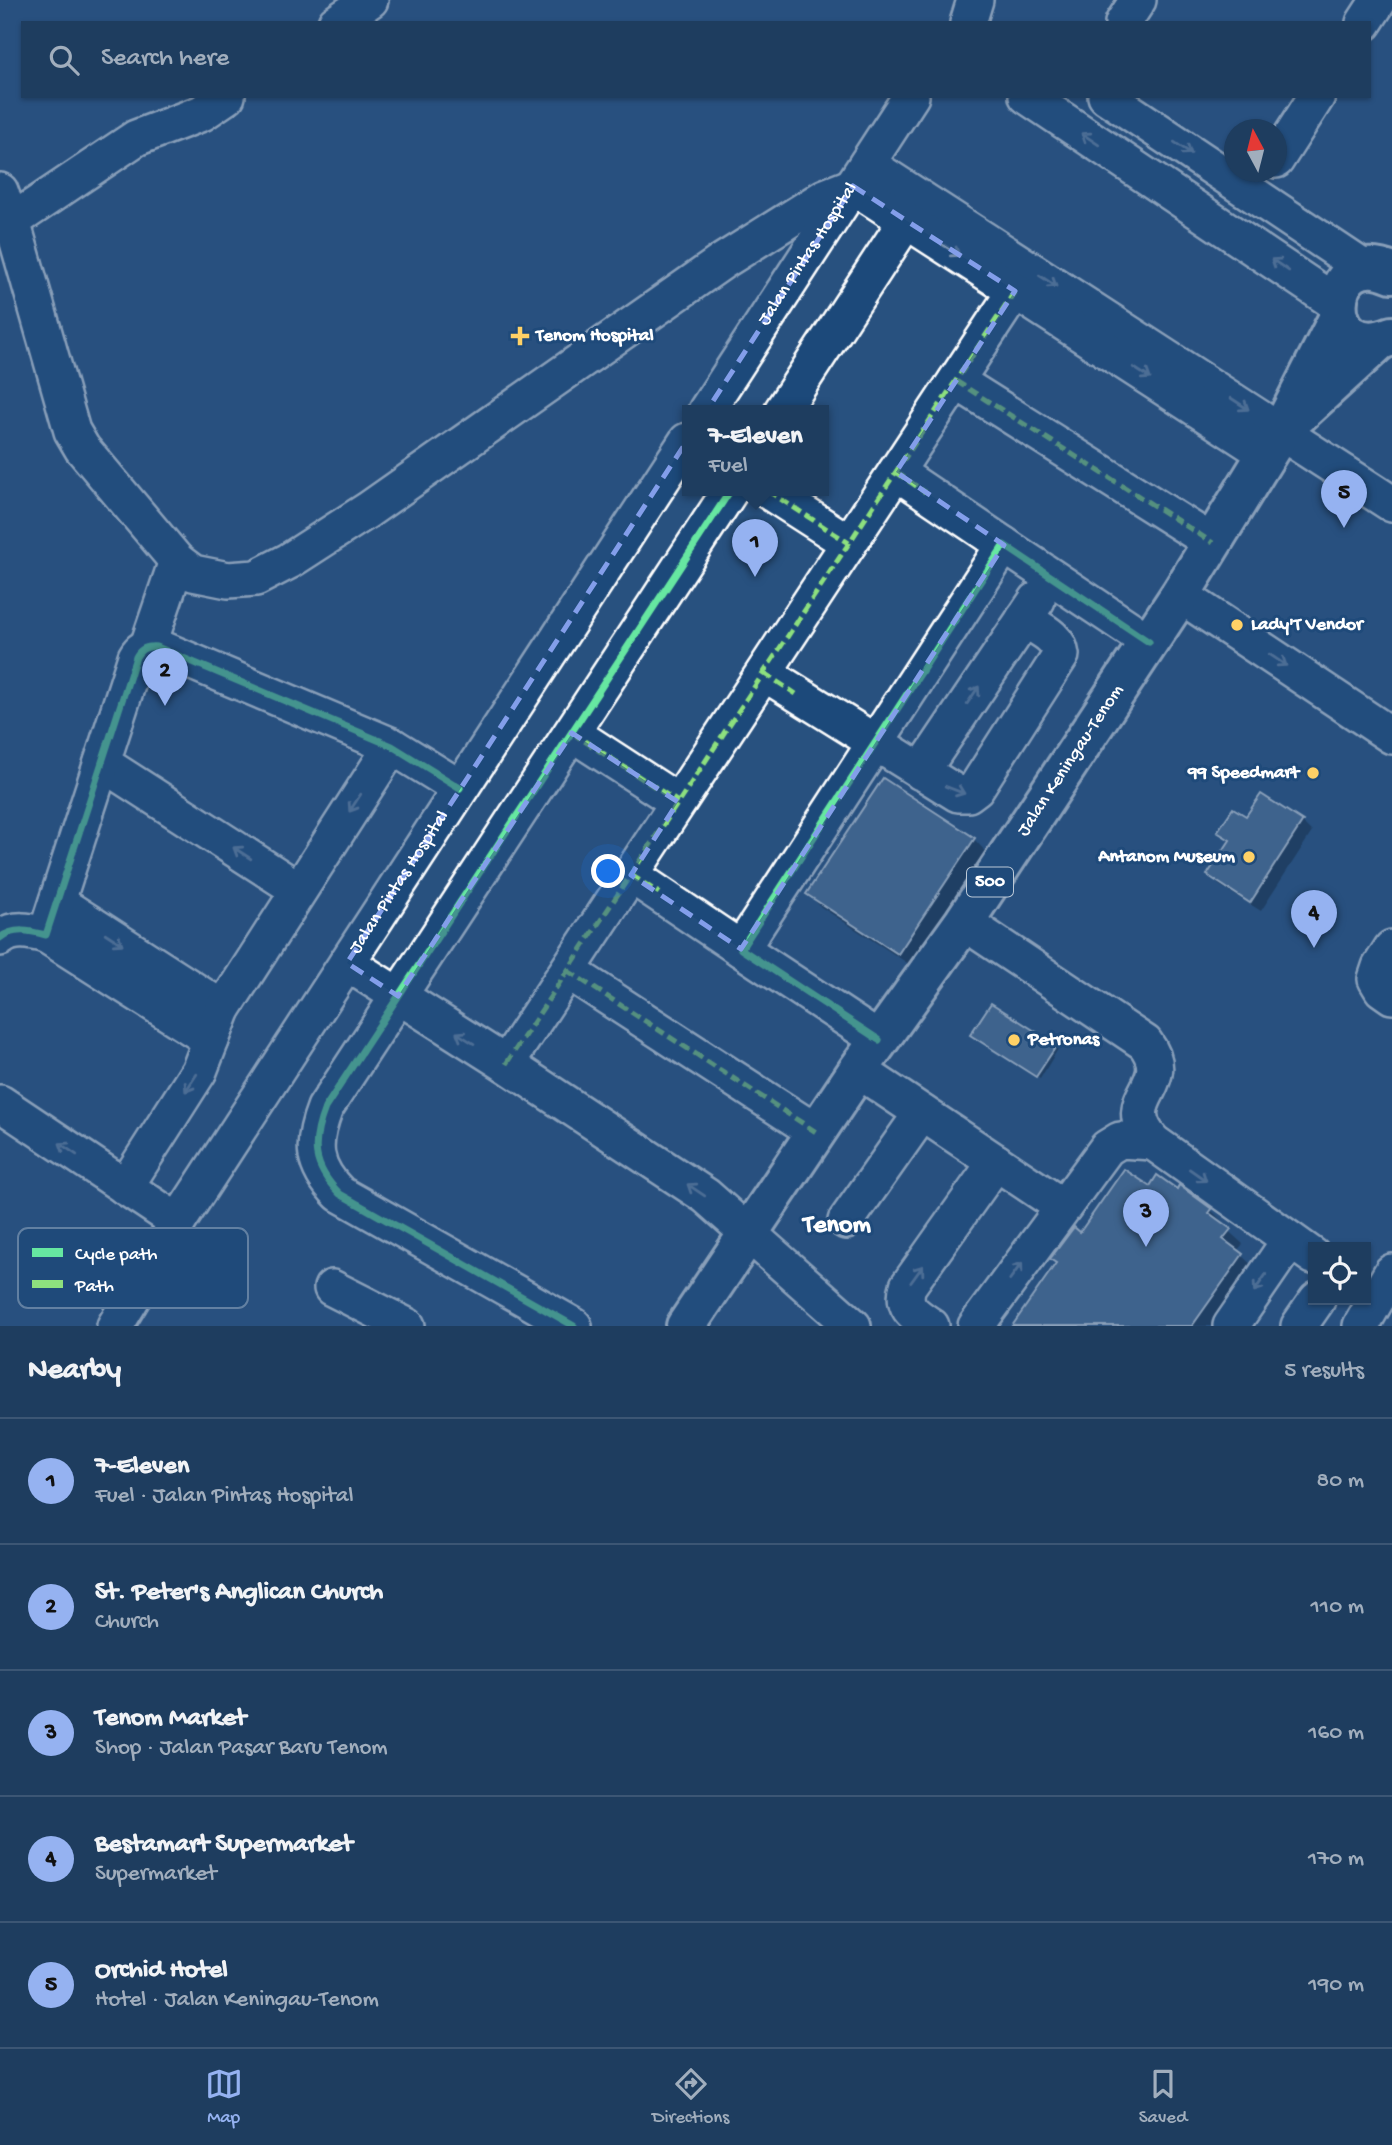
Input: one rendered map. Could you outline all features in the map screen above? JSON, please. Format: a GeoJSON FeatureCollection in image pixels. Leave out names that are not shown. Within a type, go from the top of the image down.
{"type":"FeatureCollection","features":[{"type":"Feature","properties":{"kind":"main road","name":"Jalan Keningau-Tenom"},"geometry":{"type":"LineString","coordinates":[[686,1326],[868,1055],[964,922],[1213,543],[1274,442],[1338,310],[1339,291],[1345,281],[1353,274],[1379,263]]}},
{"type":"Feature","properties":{"kind":"main road"},"geometry":{"type":"LineString","coordinates":[[1338,310],[1345,328],[1354,336],[1367,341],[1389,338]]}},
{"type":"Feature","properties":{"kind":"main road","name":"Jalan Keningau-Tenom"},"geometry":{"type":"LineString","coordinates":[[1274,442],[1389,338]]}},
{"type":"Feature","properties":{"kind":"street"},"geometry":{"type":"LineString","coordinates":[[339,21],[370,0]]}},
{"type":"Feature","properties":{"kind":"street"},"geometry":{"type":"LineString","coordinates":[[969,21],[975,0]]}},
{"type":"Feature","properties":{"kind":"street"},"geometry":{"type":"LineString","coordinates":[[1124,21],[1138,0]]}},
{"type":"Feature","properties":{"kind":"street"},"geometry":{"type":"LineString","coordinates":[[1365,21],[1379,0]]}},
{"type":"Feature","properties":{"kind":"street"},"geometry":{"type":"LineString","coordinates":[[224,98],[202,113],[136,138],[6,206],[72,430],[82,448],[177,561],[193,573],[228,580],[256,578],[289,561],[368,510],[723,261],[860,175]]}},
{"type":"Feature","properties":{"kind":"street","name":"Jalan Pintas Hospital"},"geometry":{"type":"LineString","coordinates":[[710,405],[911,98]]}},
{"type":"Feature","properties":{"kind":"street"},"geometry":{"type":"LineString","coordinates":[[1030,98],[1338,310]]}},
{"type":"Feature","properties":{"kind":"street"},"geometry":{"type":"LineString","coordinates":[[1110,98],[1261,183],[1379,263]]}},
{"type":"Feature","properties":{"kind":"street"},"geometry":{"type":"LineString","coordinates":[[1287,143],[1316,98]]}},
{"type":"Feature","properties":{"kind":"street"},"geometry":{"type":"LineString","coordinates":[[860,175],[906,221],[1015,291],[1274,442],[1392,504]]}},
{"type":"Feature","properties":{"kind":"street"},"geometry":{"type":"LineString","coordinates":[[860,175],[1274,442]]}},
{"type":"Feature","properties":{"kind":"street"},"geometry":{"type":"LineString","coordinates":[[786,405],[906,221]]}},
{"type":"Feature","properties":{"kind":"street"},"geometry":{"type":"LineString","coordinates":[[506,1064],[568,971],[645,884],[678,802],[1015,291]]}},
{"type":"Feature","properties":{"kind":"street"},"geometry":{"type":"LineString","coordinates":[[956,381],[1213,543]]}},
{"type":"Feature","properties":{"kind":"street","name":"Jalan Pintas Hospital"},"geometry":{"type":"LineString","coordinates":[[174,1228],[682,448]]}},
{"type":"Feature","properties":{"kind":"street"},"geometry":{"type":"LineString","coordinates":[[896,472],[1149,642]]}},
{"type":"Feature","properties":{"kind":"street"},"geometry":{"type":"LineString","coordinates":[[574,1326],[340,1195],[326,1180],[316,1160],[316,1131],[325,1108],[727,496]]}},
{"type":"Feature","properties":{"kind":"street"},"geometry":{"type":"LineString","coordinates":[[776,496],[849,543]]}},
{"type":"Feature","properties":{"kind":"street"},"geometry":{"type":"LineString","coordinates":[[741,949],[1004,545]]}},
{"type":"Feature","properties":{"kind":"street"},"geometry":{"type":"LineString","coordinates":[[148,646],[177,561]]}},
{"type":"Feature","properties":{"kind":"street"},"geometry":{"type":"LineString","coordinates":[[921,772],[1052,577]]}},
{"type":"Feature","properties":{"kind":"street"},"geometry":{"type":"LineString","coordinates":[[1180,595],[1392,736]]}},
{"type":"Feature","properties":{"kind":"street"},"geometry":{"type":"LineString","coordinates":[[764,673],[958,794],[968,794],[976,788],[1061,655],[1056,640],[1024,620]]}},
{"type":"Feature","properties":{"kind":"street"},"geometry":{"type":"LineString","coordinates":[[46,935],[136,657],[148,646],[157,646],[392,746],[460,788]]}},
{"type":"Feature","properties":{"kind":"street"},"geometry":{"type":"LineString","coordinates":[[572,733],[678,802]]}},
{"type":"Feature","properties":{"kind":"street"},"geometry":{"type":"LineString","coordinates":[[125,1187],[199,1071],[217,1025],[299,890],[392,746]]}},
{"type":"Feature","properties":{"kind":"street"},"geometry":{"type":"LineString","coordinates":[[102,763],[299,890]]}},
{"type":"Feature","properties":{"kind":"street"},"geometry":{"type":"LineString","coordinates":[[645,884],[741,949],[868,1055],[922,1113],[1063,1208]]}},
{"type":"Feature","properties":{"kind":"street"},"geometry":{"type":"LineString","coordinates":[[57,902],[217,1025]]}},
{"type":"Feature","properties":{"kind":"street"},"geometry":{"type":"LineString","coordinates":[[964,922],[1145,1043],[1156,1065],[1153,1079],[1140,1103],[1142,1130],[1153,1142],[1302,1248],[1231,1326]]}},
{"type":"Feature","properties":{"kind":"street"},"geometry":{"type":"LineString","coordinates":[[0,938],[6,933],[25,930],[46,935],[217,1025]]}},
{"type":"Feature","properties":{"kind":"street"},"geometry":{"type":"LineString","coordinates":[[1392,948],[1376,979],[1382,989],[1392,996]]}},
{"type":"Feature","properties":{"kind":"street"},"geometry":{"type":"LineString","coordinates":[[346,963],[506,1064],[706,1196],[853,1326]]}},
{"type":"Feature","properties":{"kind":"street"},"geometry":{"type":"LineString","coordinates":[[568,971],[816,1132]]}},
{"type":"Feature","properties":{"kind":"street"},"geometry":{"type":"LineString","coordinates":[[0,1103],[178,1222]]}},
{"type":"Feature","properties":{"kind":"street"},"geometry":{"type":"LineString","coordinates":[[846,1221],[922,1113]]}},
{"type":"Feature","properties":{"kind":"street"},"geometry":{"type":"LineString","coordinates":[[976,1326],[1107,1148],[1120,1140],[1153,1142]]}},
{"type":"Feature","properties":{"kind":"street"},"geometry":{"type":"LineString","coordinates":[[932,1326],[910,1311],[906,1303],[908,1286],[996,1162]]}},
{"type":"Feature","properties":{"kind":"street"},"geometry":{"type":"LineString","coordinates":[[332,1288],[407,1326]]}},
{"type":"Feature","properties":{"kind":"street"},"geometry":{"type":"LineString","coordinates":[[1299,1326],[1314,1305]]}},
{"type":"Feature","properties":{"kind":"street","name":"Jalan Pintas Hospital"},"geometry":{"type":"LineString","coordinates":[[115,1326],[126,1308]]}},
{"type":"Feature","properties":{"kind":"highlighted area"},"geometry":{"type":"Polygon","coordinates":[[[853,186],[1015,291],[896,472],[1004,545],[741,949],[631,875],[678,802],[572,733],[398,996],[347,963],[853,186]]]}},
{"type":"Feature","properties":{"kind":"building"},"geometry":{"type":"Polygon","coordinates":[[[883,778],[975,838],[898,954],[806,894],[883,778]]]}},
{"type":"Feature","properties":{"kind":"building","name":"Antanom Museum"},"geometry":{"type":"Polygon","coordinates":[[[1261,794],[1303,821],[1250,903],[1207,875],[1230,840],[1217,832],[1233,808],[1246,816],[1261,794]]]}},
{"type":"Feature","properties":{"kind":"building","name":"Petronas"},"geometry":{"type":"Polygon","coordinates":[[[991,1003],[1057,1045],[1036,1077],[970,1035],[991,1003]]]}},
{"type":"Feature","properties":{"kind":"building"},"geometry":{"type":"Polygon","coordinates":[[[1124,1169],[1150,1186],[1157,1175],[1177,1189],[1179,1185],[1212,1209],[1209,1213],[1231,1229],[1223,1239],[1243,1254],[1192,1326],[1012,1326],[1056,1263],[1050,1259],[1074,1227],[1080,1232],[1124,1169]]]}},
{"type":"Feature","properties":{"kind":"marked path"},"geometry":{"type":"LineString","coordinates":[[506,1064],[1015,291]]}},
{"type":"Feature","properties":{"kind":"marked path"},"geometry":{"type":"LineString","coordinates":[[956,381],[1213,543]]}},
{"type":"Feature","properties":{"kind":"marked path"},"geometry":{"type":"LineString","coordinates":[[896,472],[925,492]]}},
{"type":"Feature","properties":{"kind":"marked path"},"geometry":{"type":"LineString","coordinates":[[776,496],[849,543]]}},
{"type":"Feature","properties":{"kind":"marked path"},"geometry":{"type":"LineString","coordinates":[[764,673],[796,694]]}},
{"type":"Feature","properties":{"kind":"marked path"},"geometry":{"type":"LineString","coordinates":[[572,733],[678,802]]}},
{"type":"Feature","properties":{"kind":"marked path"},"geometry":{"type":"LineString","coordinates":[[631,875],[659,893]]}},
{"type":"Feature","properties":{"kind":"marked path"},"geometry":{"type":"LineString","coordinates":[[568,971],[816,1132]]}},
{"type":"Feature","properties":{"kind":"cycle path"},"geometry":{"type":"LineString","coordinates":[[574,1326],[340,1194],[319,1164],[316,1144],[320,1121],[325,1108],[727,496]]}},
{"type":"Feature","properties":{"kind":"cycle path"},"geometry":{"type":"LineString","coordinates":[[879,1040],[741,949],[1004,545],[1149,642]]}},
{"type":"Feature","properties":{"kind":"cycle path"},"geometry":{"type":"LineString","coordinates":[[0,938],[16,931],[46,935],[136,657],[147,647],[157,647],[392,746],[460,788]]}},
{"type":"Feature","properties":{"kind":"place","name":"Tenom Hospital"},"geometry":{"type":"Point","coordinates":[520,336]}},
{"type":"Feature","properties":{"kind":"place","name":"Orchid Hotel"},"geometry":{"type":"Point","coordinates":[1344,528]}},
{"type":"Feature","properties":{"kind":"place","name":"7-Eleven"},"geometry":{"type":"Point","coordinates":[755,577]}},
{"type":"Feature","properties":{"kind":"place","name":"Lady'T Vendor"},"geometry":{"type":"Point","coordinates":[1237,625]}},
{"type":"Feature","properties":{"kind":"place","name":"St. Peter's Anglican Church"},"geometry":{"type":"Point","coordinates":[165,706]}},
{"type":"Feature","properties":{"kind":"place","name":"99 Speedmart"},"geometry":{"type":"Point","coordinates":[1313,773]}},
{"type":"Feature","properties":{"kind":"place","name":"Antanom Museum"},"geometry":{"type":"Point","coordinates":[1249,857]}},
{"type":"Feature","properties":{"kind":"place","name":"Bestamart Supermarket"},"geometry":{"type":"Point","coordinates":[1314,948]}},
{"type":"Feature","properties":{"kind":"place","name":"Petronas"},"geometry":{"type":"Point","coordinates":[1014,1040]}},
{"type":"Feature","properties":{"kind":"place","name":"Tenom Market"},"geometry":{"type":"Point","coordinates":[1146,1247]}},
{"type":"Feature","properties":{"kind":"district","name":"Tenom"},"geometry":{"type":"Point","coordinates":[837,1226]}}]}
